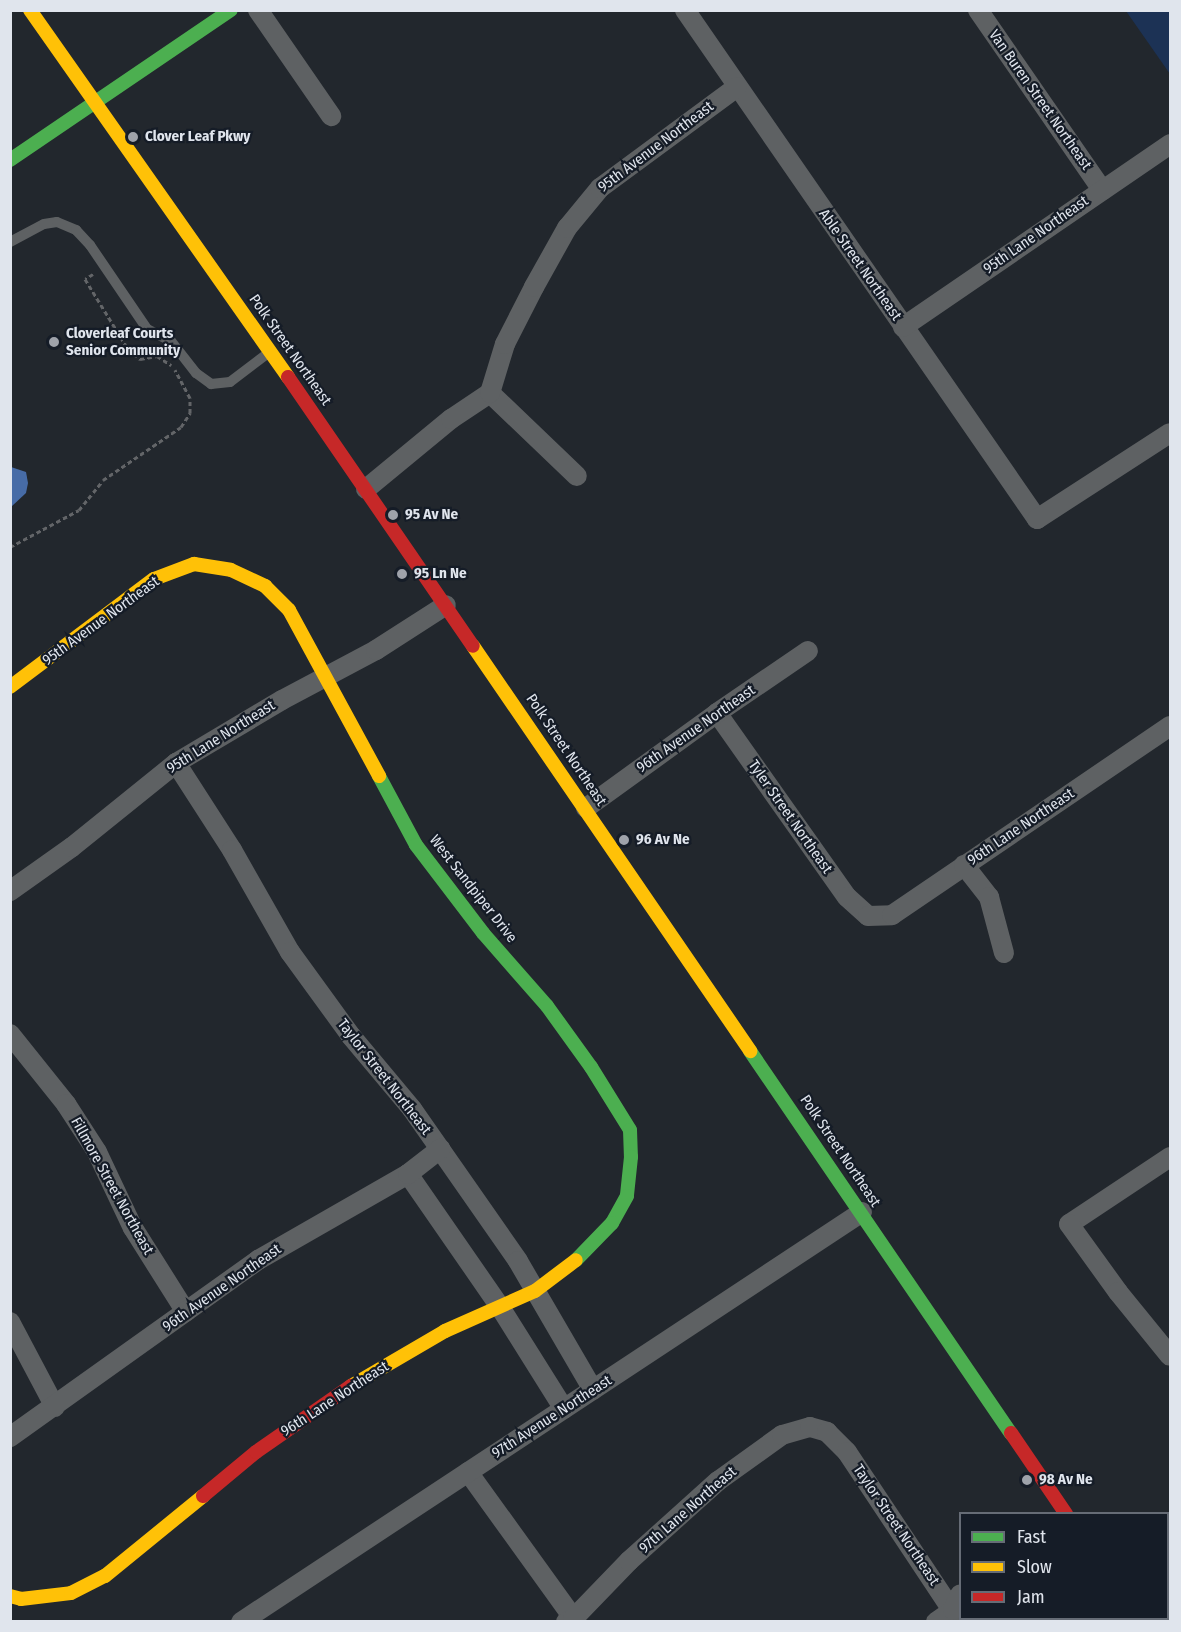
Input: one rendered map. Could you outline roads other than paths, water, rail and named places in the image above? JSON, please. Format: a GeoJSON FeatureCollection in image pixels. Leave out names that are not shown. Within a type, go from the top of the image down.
{"type":"FeatureCollection","features":[{"type":"Feature","properties":{"kind":"street","name":"Polk Street Northeast"},"geometry":{"type":"LineString","coordinates":[[30,10],[271,351],[586,808],[1065,1512]]}},
{"type":"Feature","properties":{"kind":"street"},"geometry":{"type":"LineString","coordinates":[[10,160],[231,10]]}},
{"type":"Feature","properties":{"kind":"street"},"geometry":{"type":"LineString","coordinates":[[258,10],[331,116]]}},
{"type":"Feature","properties":{"kind":"street","name":"Able Street Northeast"},"geometry":{"type":"LineString","coordinates":[[685,10],[1036,519],[1170,433]]}},
{"type":"Feature","properties":{"kind":"street","name":"Van Buren Street Northeast"},"geometry":{"type":"LineString","coordinates":[[978,10],[1102,190]]}},
{"type":"Feature","properties":{"kind":"street","name":"95th Avenue Northeast"},"geometry":{"type":"LineString","coordinates":[[490,393],[505,344],[567,228],[600,188],[737,87]]}},
{"type":"Feature","properties":{"kind":"street","name":"95th Lane Northeast"},"geometry":{"type":"LineString","coordinates":[[903,327],[1170,144]]}},
{"type":"Feature","properties":{"kind":"street"},"geometry":{"type":"LineString","coordinates":[[366,489],[451,419],[490,393],[577,476]]}},
{"type":"Feature","properties":{"kind":"street","name":"95th Avenue Northeast"},"geometry":{"type":"LineString","coordinates":[[10,687],[154,579],[194,564],[231,570]]}},
{"type":"Feature","properties":{"kind":"street","name":"West Sandpiper Drive"},"geometry":{"type":"LineString","coordinates":[[231,570],[265,586],[289,610],[416,845],[483,933],[547,1006],[591,1067],[630,1130],[629,1178]]}},
{"type":"Feature","properties":{"kind":"street","name":"95th Lane Northeast"},"geometry":{"type":"LineString","coordinates":[[10,891],[72,847],[176,763],[326,676],[376,650],[446,605]]}},
{"type":"Feature","properties":{"kind":"street","name":"96th Avenue Northeast"},"geometry":{"type":"LineString","coordinates":[[586,808],[717,713],[808,651]]}},
{"type":"Feature","properties":{"kind":"street","name":"Tyler Street Northeast"},"geometry":{"type":"LineString","coordinates":[[717,713],[847,897],[868,916]]}},
{"type":"Feature","properties":{"kind":"street","name":"96th Lane Northeast"},"geometry":{"type":"LineString","coordinates":[[868,916],[891,915],[1170,726]]}},
{"type":"Feature","properties":{"kind":"street","name":"Taylor Street Northeast"},"geometry":{"type":"LineString","coordinates":[[176,763],[232,850],[290,952],[351,1036],[412,1109],[440,1149],[535,1291],[593,1390]]}},
{"type":"Feature","properties":{"kind":"street"},"geometry":{"type":"LineString","coordinates":[[964,865],[989,897],[1004,953]]}},
{"type":"Feature","properties":{"kind":"street","name":"Fillmore Street Northeast"},"geometry":{"type":"LineString","coordinates":[[10,1034],[66,1104],[97,1152],[133,1228],[186,1312]]}},
{"type":"Feature","properties":{"kind":"street","name":"96th Avenue Northeast"},"geometry":{"type":"LineString","coordinates":[[10,1437],[258,1260],[408,1174],[440,1149]]}},
{"type":"Feature","properties":{"kind":"street"},"geometry":{"type":"LineString","coordinates":[[1170,1157],[1069,1224],[1118,1292],[1170,1356]]}},
{"type":"Feature","properties":{"kind":"street"},"geometry":{"type":"LineString","coordinates":[[408,1174],[500,1307],[564,1409]]}},
{"type":"Feature","properties":{"kind":"street","name":"96th Lane Northeast"},"geometry":{"type":"LineString","coordinates":[[16,1598],[71,1593],[105,1575],[256,1452],[335,1396],[445,1331],[535,1291],[584,1254],[612,1223],[627,1196],[629,1178]]}},
{"type":"Feature","properties":{"kind":"street","name":"97th Avenue Northeast"},"geometry":{"type":"LineString","coordinates":[[241,1622],[862,1212]]}},
{"type":"Feature","properties":{"kind":"street"},"geometry":{"type":"LineString","coordinates":[[10,1322],[55,1407]]}},
{"type":"Feature","properties":{"kind":"street","name":"97th Lane Northeast"},"geometry":{"type":"LineString","coordinates":[[571,1621],[629,1561],[718,1481],[782,1435],[810,1427],[827,1432]]}},
{"type":"Feature","properties":{"kind":"street","name":"Taylor Street Northeast"},"geometry":{"type":"LineString","coordinates":[[827,1432],[847,1452],[959,1609]]}},
{"type":"Feature","properties":{"kind":"street"},"geometry":{"type":"LineString","coordinates":[[468,1472],[571,1621]]}},
{"type":"Feature","properties":{"kind":"street"},"geometry":{"type":"LineString","coordinates":[[936,1622],[959,1609]]}},
{"type":"Feature","properties":{"kind":"lane"},"geometry":{"type":"LineString","coordinates":[[10,242],[44,224],[57,222],[76,230],[105,267],[147,329],[171,341],[196,373],[211,384],[230,382],[271,351]]}},
{"type":"Feature","properties":{"kind":"place","name":"Clover Leaf Pkwy"},"geometry":{"type":"Point","coordinates":[133,137]}},
{"type":"Feature","properties":{"kind":"place","name":"Cloverleaf Courts Senior Community"},"geometry":{"type":"Point","coordinates":[54,342]}},
{"type":"Feature","properties":{"kind":"place","name":"95 Av Ne"},"geometry":{"type":"Point","coordinates":[393,515]}},
{"type":"Feature","properties":{"kind":"place","name":"95 Ln Ne"},"geometry":{"type":"Point","coordinates":[402,574]}},
{"type":"Feature","properties":{"kind":"place","name":"96 Av Ne"},"geometry":{"type":"Point","coordinates":[624,840]}},
{"type":"Feature","properties":{"kind":"place","name":"98 Av Ne"},"geometry":{"type":"Point","coordinates":[1027,1480]}}]}
